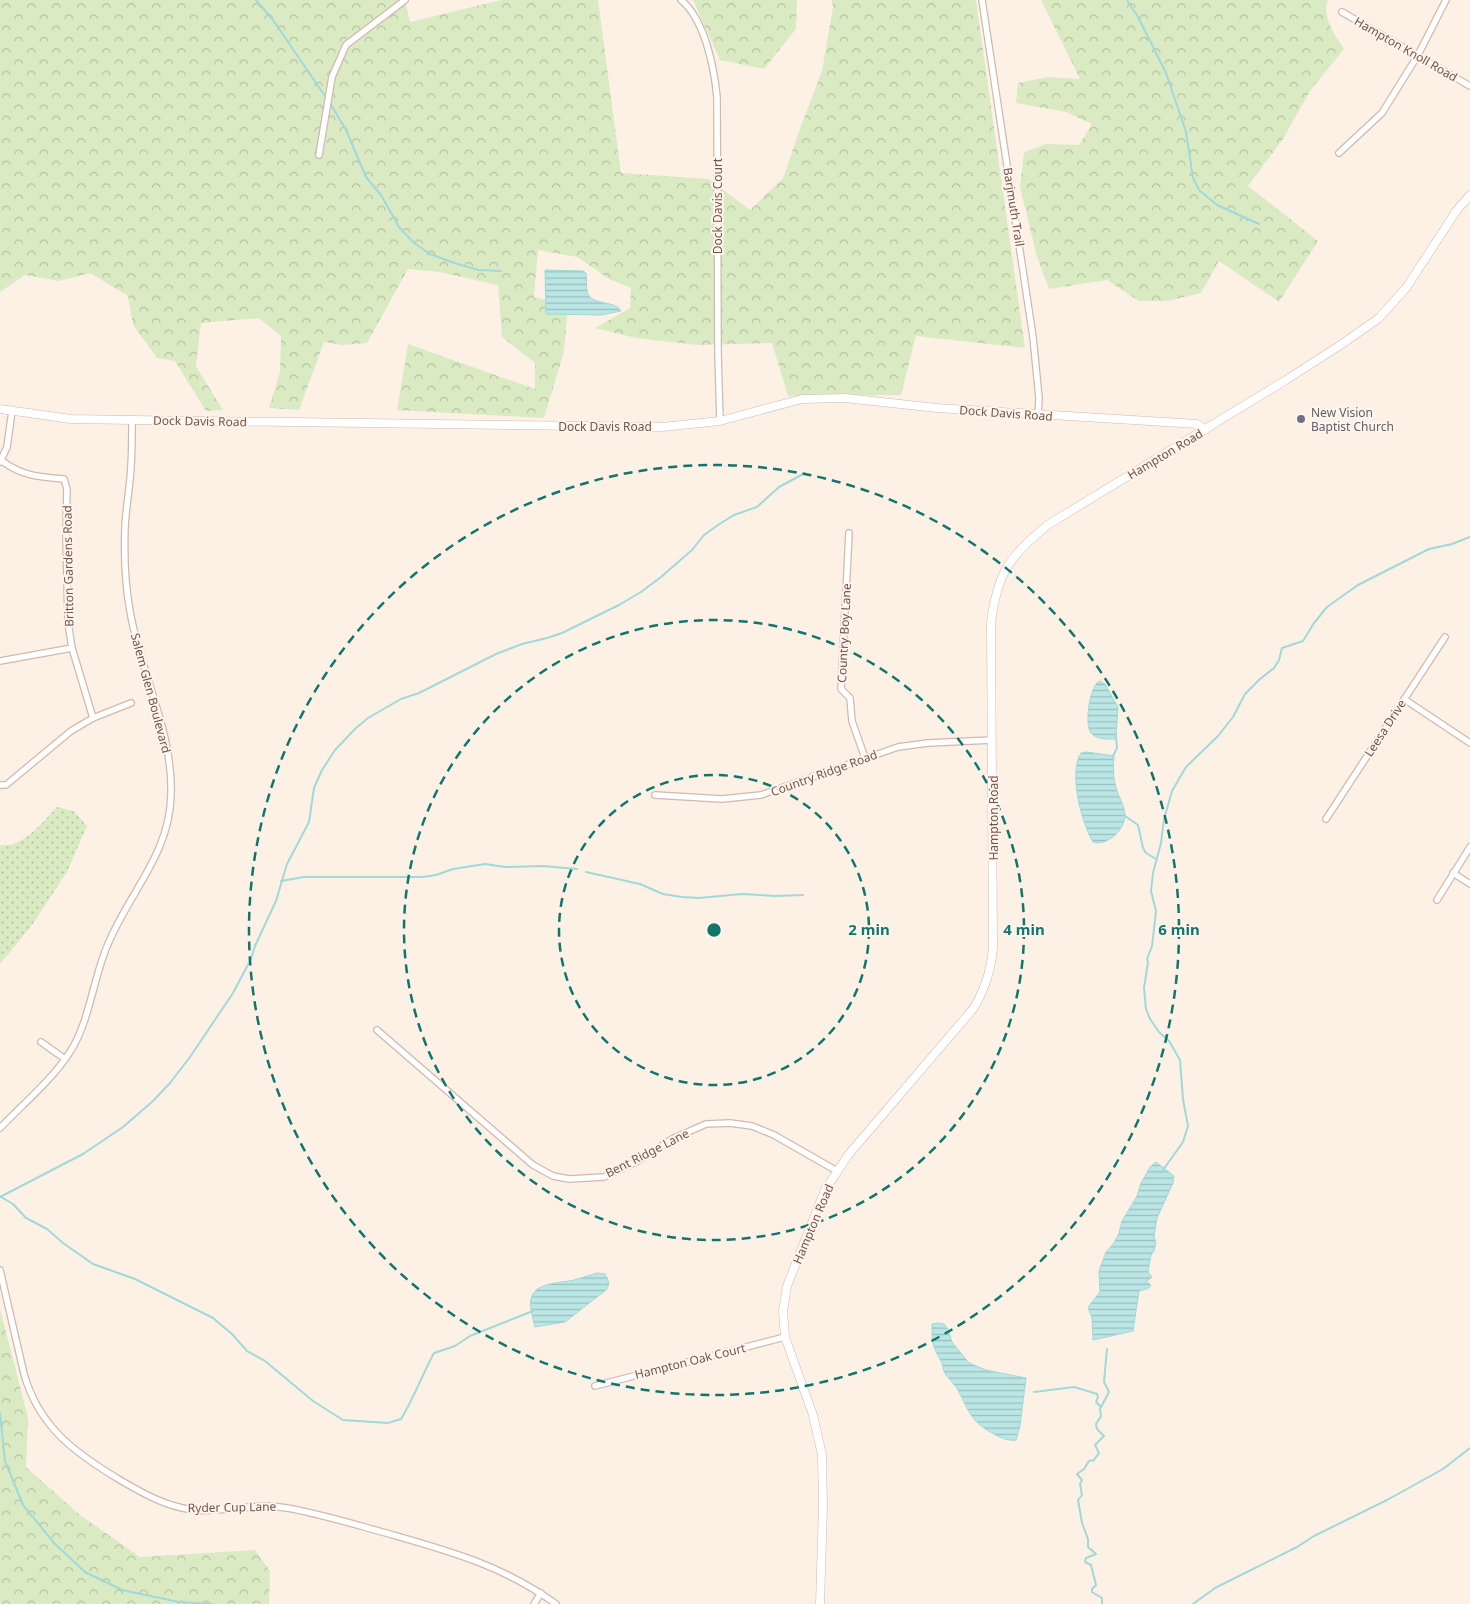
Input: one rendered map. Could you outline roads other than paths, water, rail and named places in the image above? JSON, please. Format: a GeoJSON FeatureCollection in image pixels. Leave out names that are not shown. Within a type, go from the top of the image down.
{"type":"FeatureCollection","features":[{"type":"Feature","properties":{"kind":"main road","name":"Hampton Road"},"geometry":{"type":"LineString","coordinates":[[820,1604],[823,1505],[822,1455],[813,1415],[785,1337],[783,1311],[787,1286],[819,1204],[837,1171],[869,1130],[973,1009],[985,987],[989,974],[993,948],[991,623],[994,600],[1008,563],[1018,550],[1049,524],[1334,350],[1379,318],[1406,288],[1457,210],[1470,195]]}},
{"type":"Feature","properties":{"kind":"main road","name":"Dock Davis Road"},"geometry":{"type":"LineString","coordinates":[[0,409],[71,419],[662,427],[720,421],[802,399],[845,398],[937,408],[1197,424],[1205,430]]}},
{"type":"Feature","properties":{"kind":"street"},"geometry":{"type":"LineString","coordinates":[[319,155],[332,77],[346,45],[404,0]]}},
{"type":"Feature","properties":{"kind":"street","name":"Dock Davis Court"},"geometry":{"type":"LineString","coordinates":[[681,0],[687,5],[698,25],[714,67],[717,97],[720,421]]}},
{"type":"Feature","properties":{"kind":"street","name":"Barjmuth Trail"},"geometry":{"type":"LineString","coordinates":[[982,0],[1033,337],[1039,398],[1038,415]]}},
{"type":"Feature","properties":{"kind":"street"},"geometry":{"type":"LineString","coordinates":[[1339,153],[1382,113],[1418,56],[1446,0]]}},
{"type":"Feature","properties":{"kind":"street","name":"Hampton Knoll Road"},"geometry":{"type":"LineString","coordinates":[[1342,12],[1470,86]]}},
{"type":"Feature","properties":{"kind":"street"},"geometry":{"type":"LineString","coordinates":[[1,462],[7,447],[12,412]]}},
{"type":"Feature","properties":{"kind":"street","name":"Salem Glen Boulevard"},"geometry":{"type":"LineString","coordinates":[[0,1128],[66,1059],[81,1029],[97,974],[117,923],[158,854],[170,810],[169,762],[133,627],[125,571],[125,526],[131,466],[132,420]]}},
{"type":"Feature","properties":{"kind":"street","name":"Britton Gardens Road"},"geometry":{"type":"LineString","coordinates":[[1,462],[13,469],[31,475],[64,479],[67,488],[68,624],[72,648],[93,718]]}},
{"type":"Feature","properties":{"kind":"street","name":"Country Boy Lane"},"geometry":{"type":"LineString","coordinates":[[849,533],[841,689],[850,698],[852,721],[865,758]]}},
{"type":"Feature","properties":{"kind":"street","name":"Leesa Drive"},"geometry":{"type":"LineString","coordinates":[[1326,819],[1445,637]]}},
{"type":"Feature","properties":{"kind":"street"},"geometry":{"type":"LineString","coordinates":[[0,661],[72,648]]}},
{"type":"Feature","properties":{"kind":"street"},"geometry":{"type":"LineString","coordinates":[[1404,699],[1470,743]]}},
{"type":"Feature","properties":{"kind":"street"},"geometry":{"type":"LineString","coordinates":[[0,784],[6,785],[71,730],[93,718],[131,702]]}},
{"type":"Feature","properties":{"kind":"street","name":"Country Ridge Road"},"geometry":{"type":"LineString","coordinates":[[655,795],[722,799],[761,795],[898,747],[928,743],[992,740]]}},
{"type":"Feature","properties":{"kind":"street"},"geometry":{"type":"LineString","coordinates":[[1437,900],[1470,847]]}},
{"type":"Feature","properties":{"kind":"street"},"geometry":{"type":"LineString","coordinates":[[1453,873],[1470,884]]}},
{"type":"Feature","properties":{"kind":"street","name":"Bent Ridge Lane"},"geometry":{"type":"LineString","coordinates":[[377,1030],[533,1165],[553,1176],[569,1179],[604,1177],[640,1160],[672,1138],[706,1124],[730,1123],[752,1126],[774,1135],[837,1171]]}},
{"type":"Feature","properties":{"kind":"street"},"geometry":{"type":"LineString","coordinates":[[41,1042],[66,1059]]}},
{"type":"Feature","properties":{"kind":"street","name":"Ryder Cup Lane"},"geometry":{"type":"LineString","coordinates":[[0,1270],[26,1379],[40,1411],[50,1425],[78,1454],[140,1492],[165,1504],[195,1510],[284,1507],[315,1513],[440,1548],[498,1569],[524,1582],[556,1604]]}},
{"type":"Feature","properties":{"kind":"street","name":"Hampton Oak Court"},"geometry":{"type":"LineString","coordinates":[[595,1386],[785,1337]]}},
{"type":"Feature","properties":{"kind":"street"},"geometry":{"type":"LineString","coordinates":[[534,1604],[542,1593]]}},
{"type":"Feature","properties":{"kind":"water"},"geometry":{"type":"Polygon","coordinates":[[[545,270],[583,271],[586,273],[587,288],[592,299],[618,307],[621,311],[601,315],[546,314],[545,270]]]}},
{"type":"Feature","properties":{"kind":"water"},"geometry":{"type":"Polygon","coordinates":[[[1099,681],[1105,684],[1118,707],[1116,739],[1096,737],[1089,728],[1089,706],[1093,690],[1099,681]]]}},
{"type":"Feature","properties":{"kind":"water"},"geometry":{"type":"Polygon","coordinates":[[[1087,752],[1114,756],[1115,782],[1125,814],[1123,825],[1115,835],[1099,843],[1093,842],[1089,834],[1081,811],[1076,785],[1077,762],[1081,753],[1087,752]]]}},
{"type":"Feature","properties":{"kind":"water"},"geometry":{"type":"Polygon","coordinates":[[[1156,1162],[1174,1176],[1173,1183],[1157,1218],[1154,1237],[1156,1242],[1148,1272],[1152,1277],[1145,1283],[1149,1283],[1151,1286],[1139,1291],[1133,1331],[1093,1340],[1092,1318],[1088,1307],[1100,1292],[1099,1271],[1106,1252],[1114,1243],[1122,1221],[1137,1196],[1141,1183],[1150,1167],[1156,1162]]]}},
{"type":"Feature","properties":{"kind":"water"},"geometry":{"type":"Polygon","coordinates":[[[597,1273],[605,1274],[608,1280],[606,1290],[565,1322],[535,1327],[530,1303],[535,1291],[551,1284],[597,1273]]]}},
{"type":"Feature","properties":{"kind":"water"},"geometry":{"type":"Polygon","coordinates":[[[932,1324],[944,1324],[948,1329],[952,1342],[969,1363],[986,1370],[1026,1378],[1020,1426],[1016,1440],[1007,1440],[987,1430],[972,1416],[958,1390],[945,1373],[934,1347],[932,1324]]]}},
{"type":"Feature","properties":{"kind":"waterway"},"geometry":{"type":"LineString","coordinates":[[256,0],[273,20],[327,99]]}},
{"type":"Feature","properties":{"kind":"waterway"},"geometry":{"type":"LineString","coordinates":[[1127,0],[1138,17],[1166,73],[1186,132],[1193,178],[1199,190],[1217,205],[1259,224]]}},
{"type":"Feature","properties":{"kind":"waterway"},"geometry":{"type":"LineString","coordinates":[[330,103],[346,130],[366,177],[381,195],[399,227],[414,243],[430,254],[457,264],[479,270],[501,271]]}},
{"type":"Feature","properties":{"kind":"waterway"},"geometry":{"type":"LineString","coordinates":[[0,1197],[83,1154],[123,1127],[153,1101],[190,1057],[233,993],[251,959],[276,901],[287,864],[309,822],[314,788],[322,770],[335,750],[355,729],[368,718],[401,699],[419,693],[496,654],[522,644],[562,633],[619,605],[661,577],[692,550],[704,535],[718,525],[734,515],[757,507],[779,487],[805,473]]}},
{"type":"Feature","properties":{"kind":"waterway"},"geometry":{"type":"LineString","coordinates":[[1163,1170],[1183,1142],[1188,1126],[1183,1099],[1180,1060],[1169,1041],[1159,1032],[1150,1019],[1146,1009],[1144,988],[1147,959],[1152,946],[1156,911],[1151,891],[1153,873],[1172,791],[1186,767],[1218,736],[1233,717],[1245,694],[1274,668],[1279,660],[1282,648],[1303,641],[1327,607],[1358,585],[1429,549],[1452,544],[1470,537]]}},
{"type":"Feature","properties":{"kind":"waterway"},"geometry":{"type":"LineString","coordinates":[[1113,756],[1117,748],[1116,737]]}},
{"type":"Feature","properties":{"kind":"waterway"},"geometry":{"type":"LineString","coordinates":[[1125,816],[1138,825],[1143,848],[1146,853],[1156,859]]}},
{"type":"Feature","properties":{"kind":"waterway"},"geometry":{"type":"LineString","coordinates":[[281,881],[304,877],[423,877],[453,869],[485,864],[505,867],[543,866],[577,869]]}},
{"type":"Feature","properties":{"kind":"waterway"},"geometry":{"type":"LineString","coordinates":[[586,872],[640,884],[663,894],[682,897],[699,898],[742,894],[803,895]]}},
{"type":"Feature","properties":{"kind":"waterway"},"geometry":{"type":"LineString","coordinates":[[1,1197],[13,1204],[26,1218],[47,1229],[93,1264],[135,1279],[213,1318],[232,1334],[247,1351],[265,1361],[313,1401],[343,1420],[388,1423],[401,1419],[434,1353],[455,1346],[470,1336],[533,1311]]}},
{"type":"Feature","properties":{"kind":"waterway"},"geometry":{"type":"LineString","coordinates":[[1102,1604],[1102,1598],[1092,1592],[1096,1585],[1091,1565],[1085,1562],[1086,1558],[1096,1554],[1088,1547],[1088,1539],[1082,1523],[1078,1500],[1082,1495],[1080,1484],[1082,1480],[1077,1474],[1084,1469],[1089,1461],[1094,1460],[1099,1453],[1095,1445],[1104,1436],[1097,1429],[1096,1424],[1101,1416],[1100,1409],[1109,1392],[1104,1382],[1107,1349]]}},
{"type":"Feature","properties":{"kind":"waterway"},"geometry":{"type":"LineString","coordinates":[[1034,1392],[1074,1387],[1097,1394],[1096,1402],[1101,1407]]}},
{"type":"Feature","properties":{"kind":"waterway"},"geometry":{"type":"LineString","coordinates":[[0,1413],[5,1461],[23,1505],[55,1544],[85,1572],[122,1590],[179,1602],[212,1604]]}},
{"type":"Feature","properties":{"kind":"waterway"},"geometry":{"type":"LineString","coordinates":[[1193,1604],[1215,1588],[1297,1547],[1314,1536],[1387,1500],[1443,1469],[1470,1448]]}},
{"type":"Feature","properties":{"kind":"place","name":"New Vision Baptist Church"},"geometry":{"type":"Point","coordinates":[1301,419]}}]}
